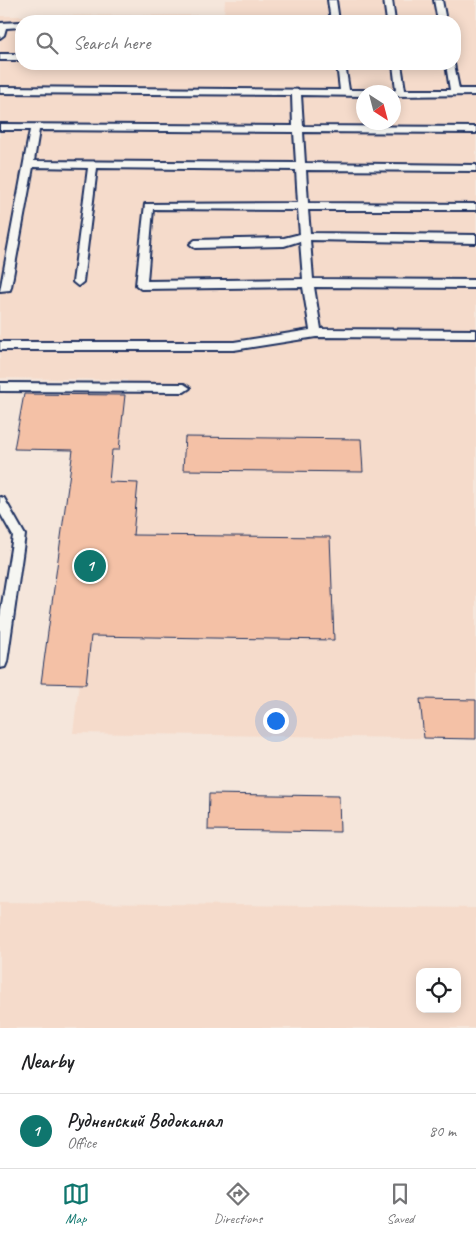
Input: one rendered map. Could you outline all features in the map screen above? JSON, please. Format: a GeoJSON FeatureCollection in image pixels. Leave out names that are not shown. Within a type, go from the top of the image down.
{"type":"FeatureCollection","features":[{"type":"Feature","properties":{"kind":"lane"},"geometry":{"type":"LineString","coordinates":[[332,0],[333,15]]}},
{"type":"Feature","properties":{"kind":"lane"},"geometry":{"type":"LineString","coordinates":[[388,0],[390,15]]}},
{"type":"Feature","properties":{"kind":"lane"},"geometry":{"type":"LineString","coordinates":[[438,0],[441,15]]}},
{"type":"Feature","properties":{"kind":"lane"},"geometry":{"type":"LineString","coordinates":[[0,35],[2,25],[15,25]]}},
{"type":"Feature","properties":{"kind":"lane"},"geometry":{"type":"LineString","coordinates":[[0,57],[15,57]]}},
{"type":"Feature","properties":{"kind":"lane"},"geometry":{"type":"LineString","coordinates":[[342,70],[345,93]]}},
{"type":"Feature","properties":{"kind":"lane"},"geometry":{"type":"LineString","coordinates":[[397,70],[397,85]]}},
{"type":"Feature","properties":{"kind":"lane"},"geometry":{"type":"LineString","coordinates":[[451,70],[455,92]]}},
{"type":"Feature","properties":{"kind":"lane"},"geometry":{"type":"LineString","coordinates":[[0,90],[356,93]]}},
{"type":"Feature","properties":{"kind":"lane"},"geometry":{"type":"LineString","coordinates":[[401,93],[476,92]]}},
{"type":"Feature","properties":{"kind":"lane"},"geometry":{"type":"LineString","coordinates":[[296,93],[308,283],[316,333]]}},
{"type":"Feature","properties":{"kind":"lane"},"geometry":{"type":"LineString","coordinates":[[0,128],[476,130]]}},
{"type":"Feature","properties":{"kind":"lane"},"geometry":{"type":"LineString","coordinates":[[0,287],[6,287],[35,128]]}},
{"type":"Feature","properties":{"kind":"lane"},"geometry":{"type":"LineString","coordinates":[[28,164],[476,168]]}},
{"type":"Feature","properties":{"kind":"lane"},"geometry":{"type":"LineString","coordinates":[[78,282],[93,165]]}},
{"type":"Feature","properties":{"kind":"lane"},"geometry":{"type":"LineString","coordinates":[[476,207],[148,206],[141,285],[308,283],[476,284]]}},
{"type":"Feature","properties":{"kind":"lane"},"geometry":{"type":"LineString","coordinates":[[195,244],[284,242],[305,236],[476,238]]}},
{"type":"Feature","properties":{"kind":"lane"},"geometry":{"type":"LineString","coordinates":[[0,346],[234,346],[316,333],[476,334]]}},
{"type":"Feature","properties":{"kind":"lane"},"geometry":{"type":"LineString","coordinates":[[0,387],[184,388]]}},
{"type":"Feature","properties":{"kind":"lane"},"geometry":{"type":"LineString","coordinates":[[0,502],[19,535],[0,662]]}},
{"type":"Feature","properties":{"kind":"shaded area"},"geometry":{"type":"Polygon","coordinates":[[[225,0],[476,0],[476,739],[73,733],[79,684],[41,683],[73,450],[14,449],[24,394],[125,395],[127,380],[0,378],[0,16],[15,16],[15,70],[461,70],[461,15],[224,15],[225,0]]]}},
{"type":"Feature","properties":{"kind":"shaded area"},"geometry":{"type":"Polygon","coordinates":[[[0,902],[476,908],[476,1028],[0,1028],[0,902]]]}},
{"type":"Feature","properties":{"kind":"building"},"geometry":{"type":"Polygon","coordinates":[[[24,394],[125,395],[119,450],[112,450],[109,482],[138,483],[133,535],[330,537],[334,640],[91,636],[86,684],[41,683],[73,450],[14,449],[24,394]]]}},
{"type":"Feature","properties":{"kind":"building"},"geometry":{"type":"Polygon","coordinates":[[[185,437],[361,439],[363,472],[183,470],[185,437]]]}},
{"type":"Feature","properties":{"kind":"building"},"geometry":{"type":"Polygon","coordinates":[[[420,699],[476,700],[476,739],[424,738],[420,699]]]}},
{"type":"Feature","properties":{"kind":"building"},"geometry":{"type":"Polygon","coordinates":[[[209,794],[339,796],[340,832],[208,830],[209,794]]]}},
{"type":"Feature","properties":{"kind":"place","name":"Рудненский Водоканал"},"geometry":{"type":"Point","coordinates":[90,566]}}]}
